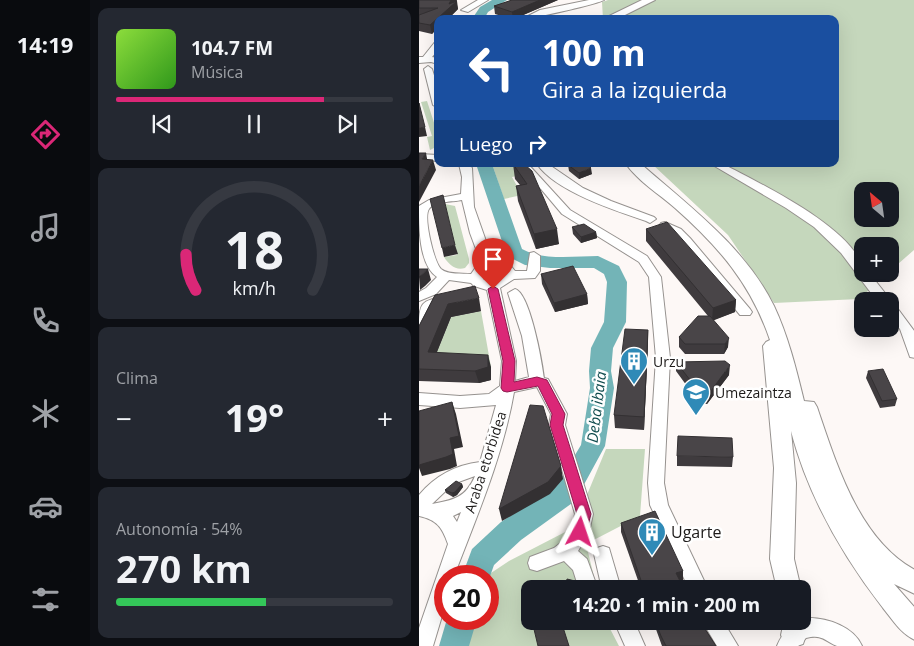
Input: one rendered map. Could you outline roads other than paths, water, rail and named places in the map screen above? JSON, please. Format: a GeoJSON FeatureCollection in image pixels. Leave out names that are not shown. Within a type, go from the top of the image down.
{"type":"FeatureCollection","features":[{"type":"Feature","properties":{"kind":"main road"},"geometry":{"type":"LineString","coordinates":[[617,15],[650,0]]}},
{"type":"Feature","properties":{"kind":"main road"},"geometry":{"type":"LineString","coordinates":[[636,167],[704,228],[730,255],[754,286],[764,304],[785,362],[805,444],[832,511],[851,546],[878,585],[914,628]]}},
{"type":"Feature","properties":{"kind":"main road"},"geometry":{"type":"LineString","coordinates":[[764,304],[772,341],[785,468],[782,562],[787,580]]}},
{"type":"Feature","properties":{"kind":"main road"},"geometry":{"type":"LineString","coordinates":[[785,362],[803,395],[843,503],[870,545],[894,570],[914,583]]}},
{"type":"Feature","properties":{"kind":"street"},"geometry":{"type":"LineString","coordinates":[[463,15],[467,0]]}},
{"type":"Feature","properties":{"kind":"street"},"geometry":{"type":"LineString","coordinates":[[465,10],[484,0]]}},
{"type":"Feature","properties":{"kind":"street"},"geometry":{"type":"LineString","coordinates":[[536,15],[600,0]]}},
{"type":"Feature","properties":{"kind":"street"},"geometry":{"type":"LineString","coordinates":[[423,59],[434,48]]}},
{"type":"Feature","properties":{"kind":"street"},"geometry":{"type":"LineString","coordinates":[[424,69],[434,84]]}},
{"type":"Feature","properties":{"kind":"street"},"geometry":{"type":"LineString","coordinates":[[419,157],[434,158]]}},
{"type":"Feature","properties":{"kind":"street"},"geometry":{"type":"LineString","coordinates":[[465,167],[469,177],[467,196],[482,250],[489,266]]}},
{"type":"Feature","properties":{"kind":"street"},"geometry":{"type":"LineString","coordinates":[[525,167],[567,212],[643,259],[655,277],[663,358],[656,483],[659,505],[695,580]]}},
{"type":"Feature","properties":{"kind":"street"},"geometry":{"type":"LineString","coordinates":[[546,167],[581,190],[650,219],[659,216],[665,218],[668,221],[665,226],[677,232],[686,241],[745,312]]}},
{"type":"Feature","properties":{"kind":"street"},"geometry":{"type":"LineString","coordinates":[[721,167],[773,196],[830,234],[877,292]]}},
{"type":"Feature","properties":{"kind":"street"},"geometry":{"type":"LineString","coordinates":[[440,274],[423,248],[420,215],[430,203],[467,196]]}},
{"type":"Feature","properties":{"kind":"street"},"geometry":{"type":"LineString","coordinates":[[477,290],[476,277],[480,270],[489,266],[503,267],[509,272],[509,275]]}},
{"type":"Feature","properties":{"kind":"street"},"geometry":{"type":"LineString","coordinates":[[419,321],[424,309],[431,303],[505,281],[509,275],[533,266]]}},
{"type":"Feature","properties":{"kind":"street"},"geometry":{"type":"LineString","coordinates":[[419,269],[461,276],[477,290]]}},
{"type":"Feature","properties":{"kind":"street"},"geometry":{"type":"LineString","coordinates":[[419,297],[431,291],[440,274]]}},
{"type":"Feature","properties":{"kind":"street","name":"Araba etorbidea"},"geometry":{"type":"LineString","coordinates":[[449,565],[486,468],[502,416],[507,388],[509,361],[477,290]]}},
{"type":"Feature","properties":{"kind":"street"},"geometry":{"type":"LineString","coordinates":[[515,293],[523,314],[535,361],[537,381]]}},
{"type":"Feature","properties":{"kind":"street"},"geometry":{"type":"LineString","coordinates":[[899,319],[906,328],[914,353]]}},
{"type":"Feature","properties":{"kind":"street"},"geometry":{"type":"LineString","coordinates":[[419,399],[460,402],[493,400],[507,388],[537,381],[543,383],[559,414],[557,425],[584,514],[580,532],[573,544],[551,559],[537,564]]}},
{"type":"Feature","properties":{"kind":"street"},"geometry":{"type":"LineString","coordinates":[[424,510],[437,486],[451,476],[473,469],[486,468]]}},
{"type":"Feature","properties":{"kind":"street"},"geometry":{"type":"LineString","coordinates":[[424,510],[449,510],[476,494]]}},
{"type":"Feature","properties":{"kind":"street"},"geometry":{"type":"LineString","coordinates":[[424,510],[445,517],[451,525],[457,544]]}},
{"type":"Feature","properties":{"kind":"street"},"geometry":{"type":"LineString","coordinates":[[565,550],[580,565],[586,580]]}},
{"type":"Feature","properties":{"kind":"street"},"geometry":{"type":"LineString","coordinates":[[603,554],[610,580]]}},
{"type":"Feature","properties":{"kind":"street","name":"Araba etorbidea"},"geometry":{"type":"LineString","coordinates":[[423,646],[434,611]]}},
{"type":"Feature","properties":{"kind":"street"},"geometry":{"type":"LineString","coordinates":[[792,634],[817,627],[830,629],[842,636],[852,646]]}},
{"type":"Feature","properties":{"kind":"street"},"geometry":{"type":"LineString","coordinates":[[628,630],[635,646]]}},
{"type":"Feature","properties":{"kind":"street"},"geometry":{"type":"LineString","coordinates":[[718,630],[728,646]]}},
{"type":"Feature","properties":{"kind":"waterway","name":"Deba ibaia"},"geometry":{"type":"LineString","coordinates":[[479,15],[491,5],[501,0]]}},
{"type":"Feature","properties":{"kind":"waterway","name":"Deba ibaia"},"geometry":{"type":"LineString","coordinates":[[480,565],[482,558],[511,531],[566,493],[593,446],[602,388],[600,371],[602,348],[615,322],[617,282],[612,270],[598,262],[550,262],[525,259],[514,252],[485,167]]}},
{"type":"Feature","properties":{"kind":"waterway","name":"Deba ibaia"},"geometry":{"type":"LineString","coordinates":[[454,646],[459,630]]}},
{"type":"Feature","properties":{"kind":"place","name":"Urzu"},"geometry":{"type":"Point","coordinates":[634,385]}},
{"type":"Feature","properties":{"kind":"place","name":"Umezaintza"},"geometry":{"type":"Point","coordinates":[696,416]}},
{"type":"Feature","properties":{"kind":"place","name":"Ugarte"},"geometry":{"type":"Point","coordinates":[652,556]}}]}
